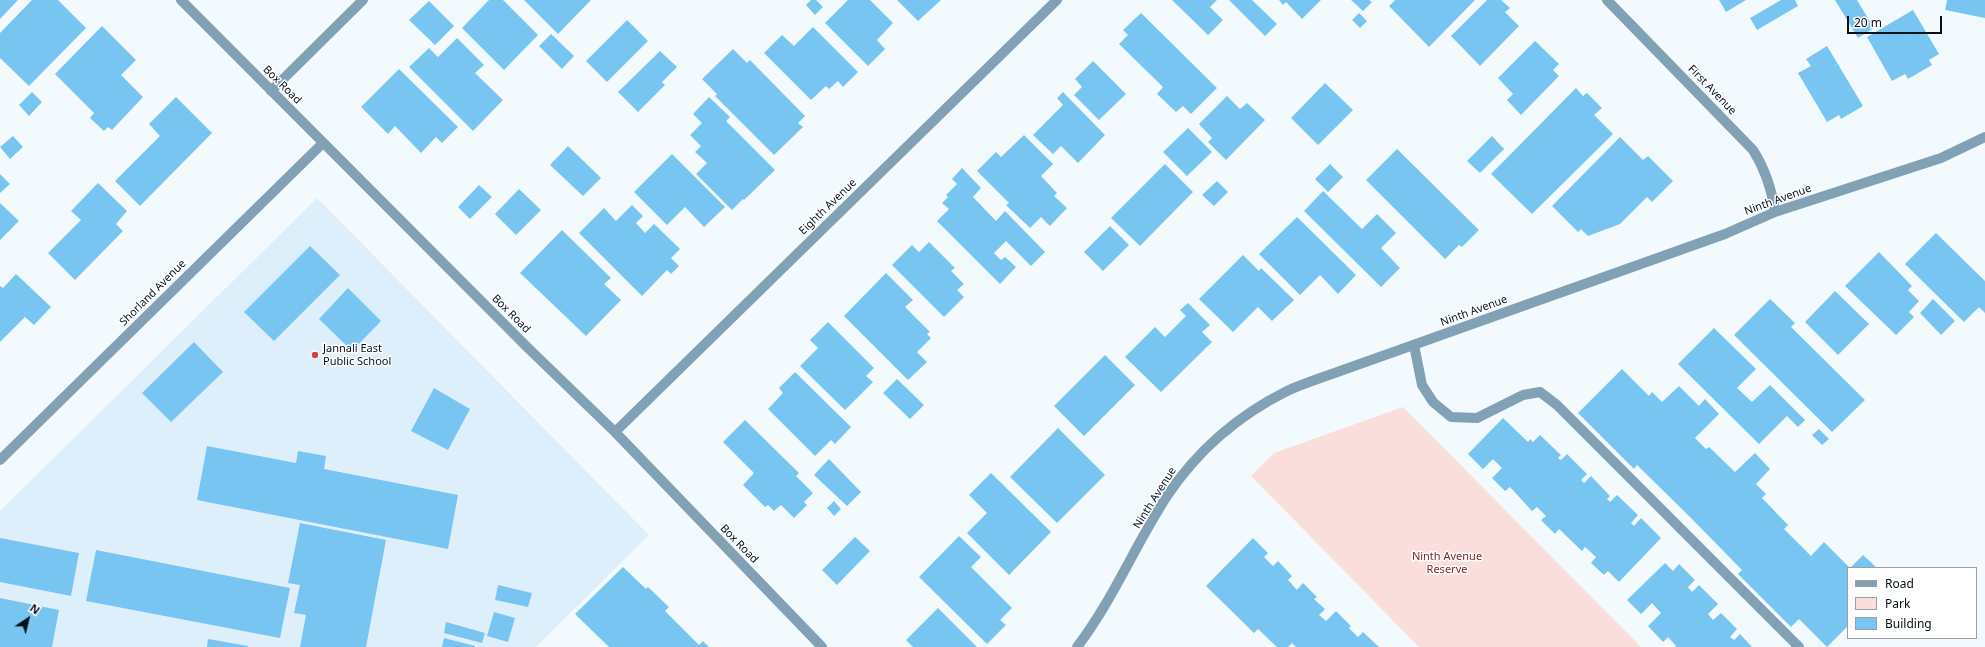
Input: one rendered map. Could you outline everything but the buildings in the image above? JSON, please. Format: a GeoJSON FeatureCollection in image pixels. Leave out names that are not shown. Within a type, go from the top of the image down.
{"type":"FeatureCollection","features":[{"type":"Feature","properties":{"kind":"street","name":"Box Road"},"geometry":{"type":"LineString","coordinates":[[181,0],[615,432],[822,647]]}},
{"type":"Feature","properties":{"kind":"street"},"geometry":{"type":"LineString","coordinates":[[271,91],[364,0]]}},
{"type":"Feature","properties":{"kind":"street","name":"Eighth Avenue"},"geometry":{"type":"LineString","coordinates":[[615,432],[1058,0]]}},
{"type":"Feature","properties":{"kind":"street","name":"First Avenue"},"geometry":{"type":"LineString","coordinates":[[1606,0],[1753,150],[1766,174],[1776,212]]}},
{"type":"Feature","properties":{"kind":"street","name":"Ninth Avenue"},"geometry":{"type":"LineString","coordinates":[[1077,647],[1100,614],[1167,496],[1186,470],[1232,425],[1258,407],[1288,391],[1725,234],[1776,212],[1942,158],[1985,137]]}},
{"type":"Feature","properties":{"kind":"street","name":"Shorland Avenue"},"geometry":{"type":"LineString","coordinates":[[0,460],[323,143]]}},
{"type":"Feature","properties":{"kind":"street"},"geometry":{"type":"LineString","coordinates":[[1414,345],[1422,385],[1433,402],[1451,417],[1477,418],[1523,395],[1540,392],[1557,405],[1799,647]]}},
{"type":"Feature","properties":{"kind":"shaded area","name":"Jannali East Public School"},"geometry":{"type":"Polygon","coordinates":[[[317,198],[649,535],[536,647],[0,647],[0,511],[317,198]]]}},
{"type":"Feature","properties":{"kind":"green space","name":"Ninth Avenue Reserve"},"geometry":{"type":"Polygon","coordinates":[[[1403,407],[1641,647],[1419,647],[1251,476],[1274,453],[1403,407]]]}},
{"type":"Feature","properties":{"kind":"place","name":"Jannali East Public School"},"geometry":{"type":"Point","coordinates":[315,355]}}]}
